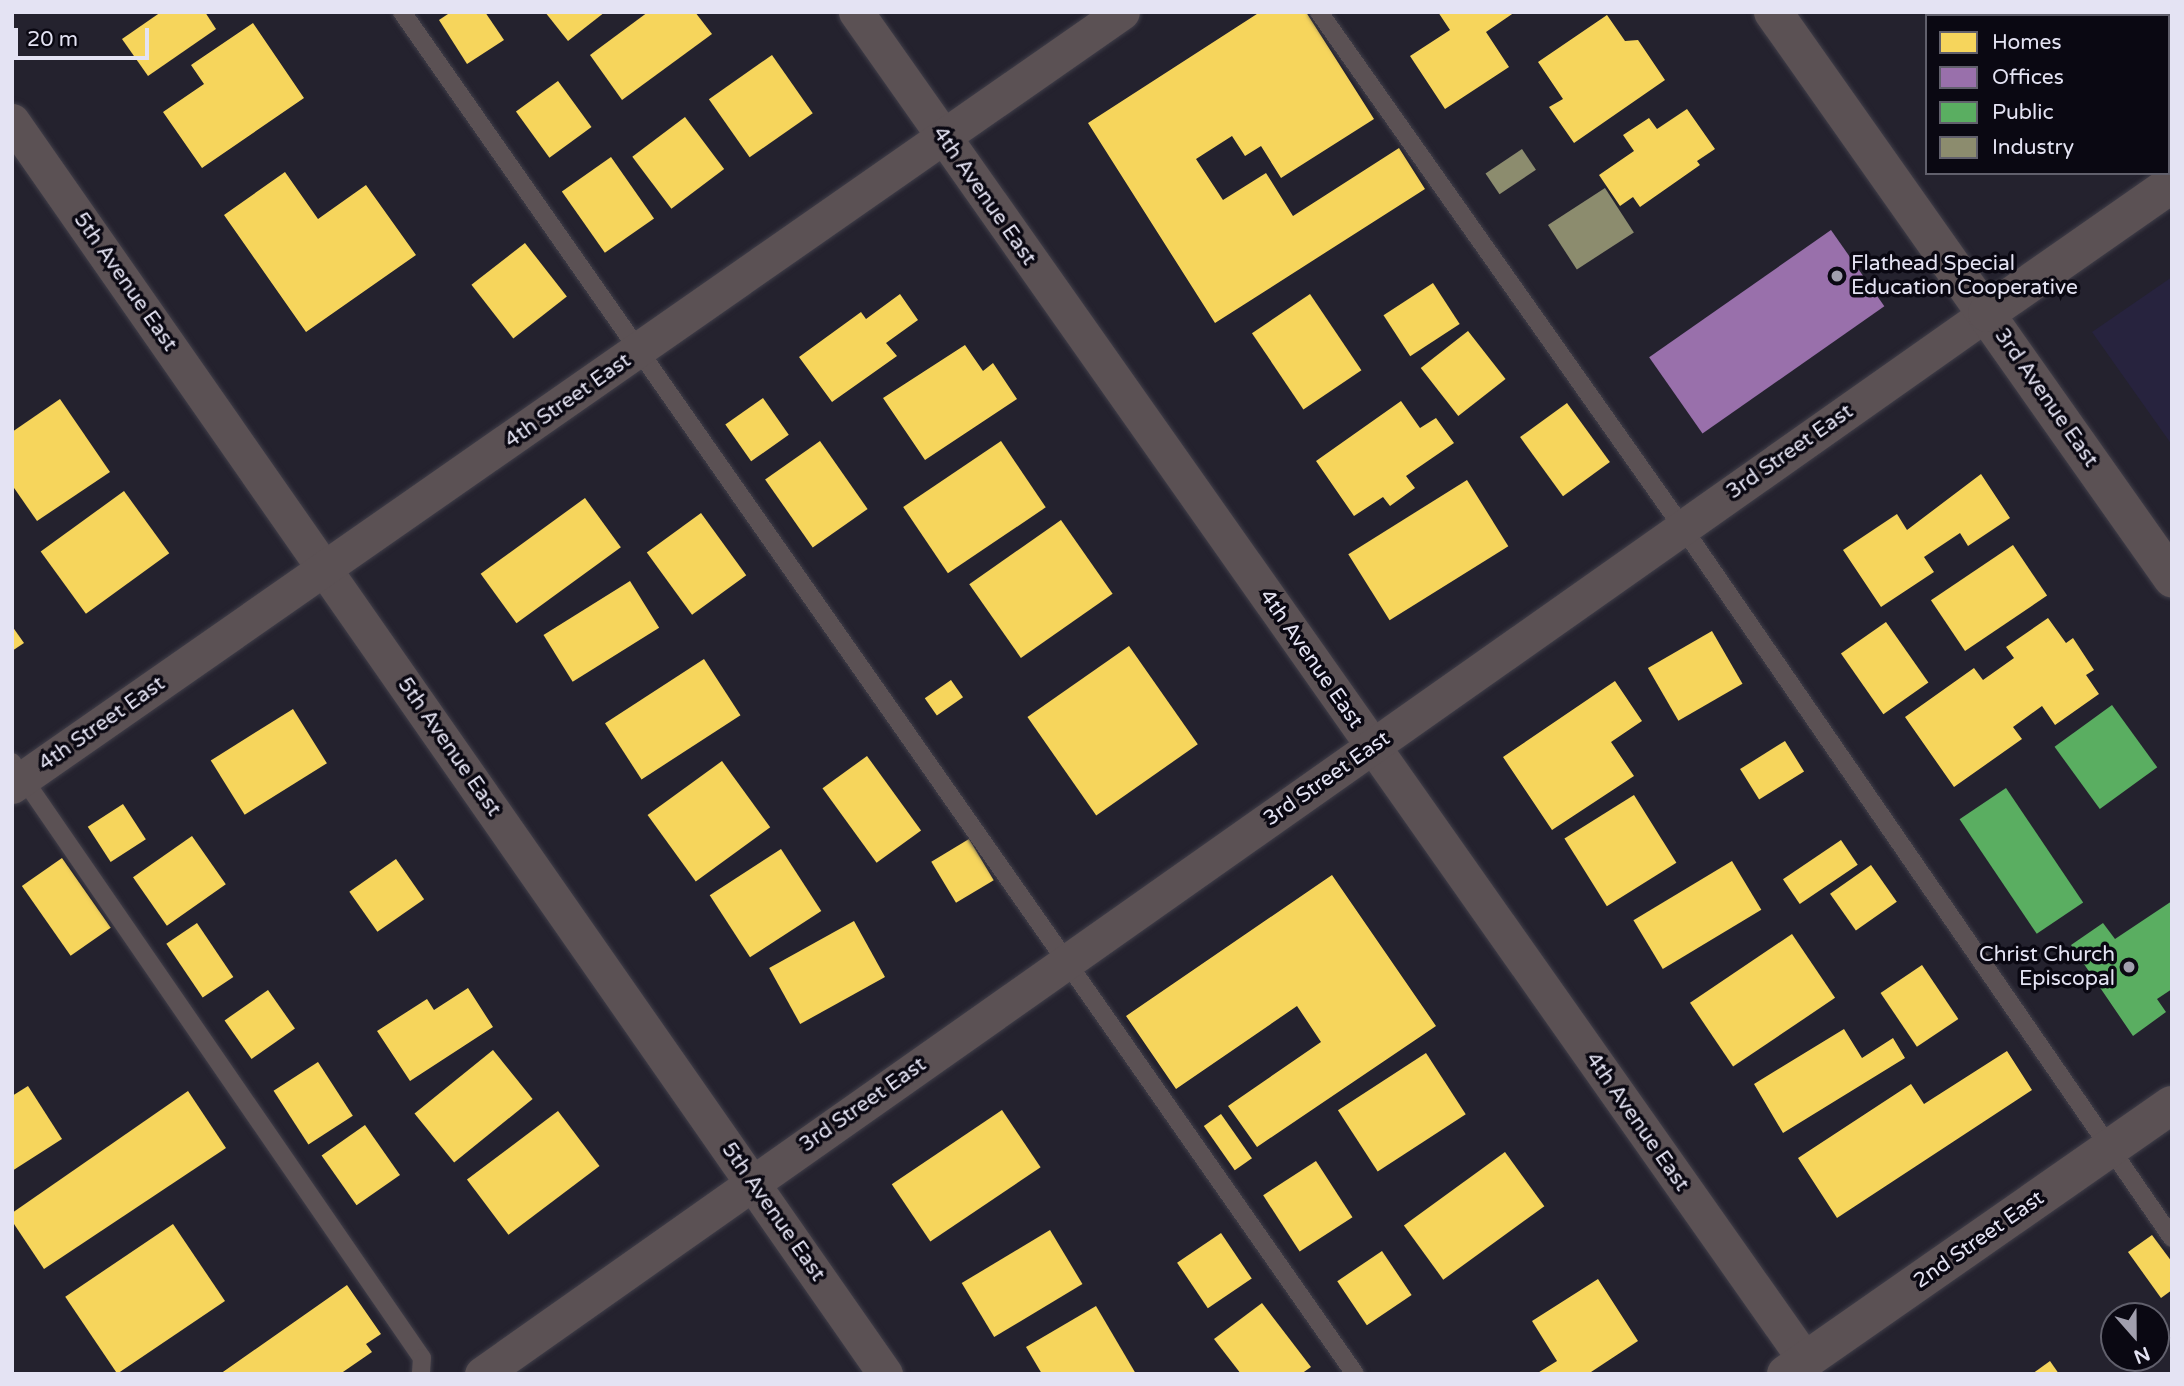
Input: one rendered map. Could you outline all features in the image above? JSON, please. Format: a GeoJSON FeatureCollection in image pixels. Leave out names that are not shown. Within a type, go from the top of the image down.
{"type":"FeatureCollection","features":[{"type":"Feature","properties":{"kind":"street","name":"4th Avenue East"},"geometry":{"type":"LineString","coordinates":[[856,12],[1372,746],[1802,1369]]}},
{"type":"Feature","properties":{"kind":"street","name":"4th Street East"},"geometry":{"type":"LineString","coordinates":[[16,775],[326,570],[1122,12]]}},
{"type":"Feature","properties":{"kind":"street","name":"3rd Avenue East"},"geometry":{"type":"LineString","coordinates":[[1773,12],[2172,578]]}},
{"type":"Feature","properties":{"kind":"street","name":"5th Avenue East"},"geometry":{"type":"LineString","coordinates":[[12,121],[886,1374]]}},
{"type":"Feature","properties":{"kind":"street","name":"3rd Street East"},"geometry":{"type":"LineString","coordinates":[[482,1374],[2172,184]]}},
{"type":"Feature","properties":{"kind":"street","name":"2nd Street East"},"geometry":{"type":"LineString","coordinates":[[1802,1369],[2172,1105]]}},
{"type":"Feature","properties":{"kind":"lane"},"geometry":{"type":"LineString","coordinates":[[402,12],[1355,1374]]}},
{"type":"Feature","properties":{"kind":"lane"},"geometry":{"type":"LineString","coordinates":[[1319,12],[1683,528],[2172,1238]]}},
{"type":"Feature","properties":{"kind":"lane"},"geometry":{"type":"LineString","coordinates":[[16,775],[422,1358],[421,1374]]}},
{"type":"Feature","properties":{"kind":"shaded area"},"geometry":{"type":"Polygon","coordinates":[[[2172,277],[2172,445],[2092,332],[2172,277]]]}},
{"type":"Feature","properties":{"kind":"building: Homes"},"geometry":{"type":"Polygon","coordinates":[[[161,12],[205,12],[216,29],[148,76],[122,39],[161,12]]]}},
{"type":"Feature","properties":{"kind":"building: Homes"},"geometry":{"type":"Polygon","coordinates":[[[451,12],[485,12],[504,40],[467,64],[439,20],[451,12]]]}},
{"type":"Feature","properties":{"kind":"building: Homes"},"geometry":{"type":"Polygon","coordinates":[[[545,12],[605,12],[568,41],[545,12]]]}},
{"type":"Feature","properties":{"kind":"building: Homes"},"geometry":{"type":"Polygon","coordinates":[[[648,12],[695,12],[712,34],[622,100],[590,55],[648,12]]]}},
{"type":"Feature","properties":{"kind":"building: Homes"},"geometry":{"type":"Polygon","coordinates":[[[1260,12],[1306,12],[1374,119],[1281,178],[1261,146],[1245,156],[1232,136],[1196,159],[1223,200],[1266,173],[1293,216],[1399,148],[1425,189],[1215,323],[1088,123],[1260,12]]]}},
{"type":"Feature","properties":{"kind":"building: Homes"},"geometry":{"type":"Polygon","coordinates":[[[1438,12],[1515,12],[1486,32],[1509,67],[1445,109],[1410,56],[1450,30],[1438,12]]]}},
{"type":"Feature","properties":{"kind":"building: Homes"},"geometry":{"type":"Polygon","coordinates":[[[1607,15],[1625,41],[1638,40],[1665,80],[1574,143],[1549,107],[1563,99],[1538,62],[1607,15]]]}},
{"type":"Feature","properties":{"kind":"building: Homes"},"geometry":{"type":"Polygon","coordinates":[[[253,23],[304,98],[202,168],[163,112],[204,84],[191,65],[253,23]]]}},
{"type":"Feature","properties":{"kind":"building: Homes"},"geometry":{"type":"Polygon","coordinates":[[[772,55],[813,113],[750,157],[709,99],[772,55]]]}},
{"type":"Feature","properties":{"kind":"building: Homes"},"geometry":{"type":"Polygon","coordinates":[[[558,81],[592,127],[549,158],[516,112],[558,81]]]}},
{"type":"Feature","properties":{"kind":"building: Homes"},"geometry":{"type":"Polygon","coordinates":[[[1687,109],[1715,149],[1697,161],[1700,165],[1640,207],[1633,197],[1620,206],[1599,175],[1634,151],[1623,135],[1649,118],[1657,129],[1687,109]]]}},
{"type":"Feature","properties":{"kind":"building: Homes"},"geometry":{"type":"Polygon","coordinates":[[[685,117],[724,169],[671,209],[632,157],[685,117]]]}},
{"type":"Feature","properties":{"kind":"building: Homes"},"geometry":{"type":"Polygon","coordinates":[[[611,157],[654,218],[605,253],[562,191],[611,157]]]}},
{"type":"Feature","properties":{"kind":"building: Homes"},"geometry":{"type":"Polygon","coordinates":[[[285,172],[318,219],[366,185],[416,255],[306,332],[224,215],[285,172]]]}},
{"type":"Feature","properties":{"kind":"building: Homes"},"geometry":{"type":"Polygon","coordinates":[[[525,243],[567,297],[513,338],[471,285],[525,243]]]}},
{"type":"Feature","properties":{"kind":"building: Homes"},"geometry":{"type":"Polygon","coordinates":[[[1433,283],[1460,324],[1410,356],[1384,315],[1433,283]]]}},
{"type":"Feature","properties":{"kind":"building: Homes"},"geometry":{"type":"Polygon","coordinates":[[[900,294],[918,320],[886,343],[897,356],[832,402],[799,357],[861,312],[866,319],[900,294]]]}},
{"type":"Feature","properties":{"kind":"building: Homes"},"geometry":{"type":"Polygon","coordinates":[[[1310,294],[1361,370],[1303,409],[1252,333],[1310,294]]]}},
{"type":"Feature","properties":{"kind":"building: Homes"},"geometry":{"type":"Polygon","coordinates":[[[1468,331],[1506,379],[1458,416],[1421,368],[1468,331]]]}},
{"type":"Feature","properties":{"kind":"building: Homes"},"geometry":{"type":"Polygon","coordinates":[[[965,345],[983,371],[993,363],[1017,399],[925,460],[883,398],[965,345]]]}},
{"type":"Feature","properties":{"kind":"building: Homes"},"geometry":{"type":"Polygon","coordinates":[[[763,398],[789,435],[751,461],[725,424],[763,398]]]}},
{"type":"Feature","properties":{"kind":"building: Homes"},"geometry":{"type":"Polygon","coordinates":[[[60,399],[110,472],[37,521],[12,485],[12,432],[60,399]]]}},
{"type":"Feature","properties":{"kind":"building: Homes"},"geometry":{"type":"Polygon","coordinates":[[[1401,401],[1420,428],[1436,418],[1454,443],[1406,476],[1415,488],[1390,506],[1383,497],[1354,516],[1316,461],[1401,401]]]}},
{"type":"Feature","properties":{"kind":"building: Homes"},"geometry":{"type":"Polygon","coordinates":[[[1567,403],[1610,462],[1563,496],[1520,437],[1567,403]]]}},
{"type":"Feature","properties":{"kind":"building: Homes"},"geometry":{"type":"Polygon","coordinates":[[[820,441],[868,509],[813,547],[765,479],[820,441]]]}},
{"type":"Feature","properties":{"kind":"building: Homes"},"geometry":{"type":"Polygon","coordinates":[[[1001,441],[1046,507],[948,573],[903,507],[1001,441]]]}},
{"type":"Feature","properties":{"kind":"building: Homes"},"geometry":{"type":"Polygon","coordinates":[[[1981,474],[2010,518],[1968,546],[1960,533],[1924,557],[1934,572],[1881,607],[1843,550],[1897,514],[1907,530],[1981,474]]]}},
{"type":"Feature","properties":{"kind":"building: Homes"},"geometry":{"type":"Polygon","coordinates":[[[1467,480],[1508,546],[1390,620],[1348,554],[1467,480]]]}},
{"type":"Feature","properties":{"kind":"building: Homes"},"geometry":{"type":"Polygon","coordinates":[[[124,491],[169,553],[86,614],[41,552],[124,491]]]}},
{"type":"Feature","properties":{"kind":"building: Homes"},"geometry":{"type":"Polygon","coordinates":[[[585,498],[621,547],[516,623],[481,574],[585,498]]]}},
{"type":"Feature","properties":{"kind":"building: Homes"},"geometry":{"type":"Polygon","coordinates":[[[701,513],[746,575],[692,615],[647,552],[701,513]]]}},
{"type":"Feature","properties":{"kind":"building: Homes"},"geometry":{"type":"Polygon","coordinates":[[[1061,520],[1113,594],[1021,658],[969,584],[1061,520]]]}},
{"type":"Feature","properties":{"kind":"building: Homes"},"geometry":{"type":"Polygon","coordinates":[[[2013,545],[2047,596],[1965,651],[1931,600],[2013,545]]]}},
{"type":"Feature","properties":{"kind":"building: Homes"},"geometry":{"type":"Polygon","coordinates":[[[630,581],[659,628],[573,682],[543,635],[630,581]]]}},
{"type":"Feature","properties":{"kind":"building: Homes"},"geometry":{"type":"Polygon","coordinates":[[[2048,618],[2066,643],[2073,638],[2094,670],[2086,675],[2099,694],[2055,725],[2042,706],[2013,727],[2022,739],[1954,787],[1905,717],[1974,668],[1983,680],[2014,658],[2006,647],[2048,618]]]}},
{"type":"Feature","properties":{"kind":"building: Homes"},"geometry":{"type":"Polygon","coordinates":[[[1886,622],[1928,683],[1883,714],[1841,654],[1886,622]]]}},
{"type":"Feature","properties":{"kind":"building: Homes"},"geometry":{"type":"Polygon","coordinates":[[[12,626],[24,643],[12,651],[12,626]]]}},
{"type":"Feature","properties":{"kind":"building: Homes"},"geometry":{"type":"Polygon","coordinates":[[[1712,631],[1742,684],[1678,721],[1648,668],[1712,631]]]}},
{"type":"Feature","properties":{"kind":"building: Homes"},"geometry":{"type":"Polygon","coordinates":[[[1129,646],[1198,744],[1096,815],[1027,717],[1129,646]]]}},
{"type":"Feature","properties":{"kind":"building: Homes"},"geometry":{"type":"Polygon","coordinates":[[[704,659],[740,715],[642,779],[605,723],[704,659]]]}},
{"type":"Feature","properties":{"kind":"building: Homes"},"geometry":{"type":"Polygon","coordinates":[[[951,680],[963,697],[937,716],[925,698],[951,680]]]}},
{"type":"Feature","properties":{"kind":"building: Homes"},"geometry":{"type":"Polygon","coordinates":[[[1615,681],[1642,721],[1611,742],[1634,776],[1552,830],[1503,757],[1615,681]]]}},
{"type":"Feature","properties":{"kind":"building: Homes"},"geometry":{"type":"Polygon","coordinates":[[[293,709],[327,763],[245,815],[211,760],[293,709]]]}},
{"type":"Feature","properties":{"kind":"building: Homes"},"geometry":{"type":"Polygon","coordinates":[[[1785,741],[1804,772],[1759,800],[1740,769],[1785,741]]]}},
{"type":"Feature","properties":{"kind":"building: Homes"},"geometry":{"type":"Polygon","coordinates":[[[867,756],[921,830],[877,863],[823,788],[867,756]]]}},
{"type":"Feature","properties":{"kind":"building: Homes"},"geometry":{"type":"Polygon","coordinates":[[[722,761],[770,827],[696,881],[648,815],[722,761]]]}},
{"type":"Feature","properties":{"kind":"building: Homes"},"geometry":{"type":"Polygon","coordinates":[[[1634,795],[1676,863],[1607,906],[1564,838],[1634,795]]]}},
{"type":"Feature","properties":{"kind":"building: Homes"},"geometry":{"type":"Polygon","coordinates":[[[123,804],[146,839],[111,862],[88,827],[123,804]]]}},
{"type":"Feature","properties":{"kind":"building: Homes"},"geometry":{"type":"Polygon","coordinates":[[[192,836],[226,884],[167,926],[133,877],[192,836]]]}},
{"type":"Feature","properties":{"kind":"building: Homes"},"geometry":{"type":"Polygon","coordinates":[[[969,839],[994,880],[956,903],[931,862],[969,839]]]}},
{"type":"Feature","properties":{"kind":"building: Homes"},"geometry":{"type":"Polygon","coordinates":[[[1841,840],[1858,865],[1800,904],[1783,879],[1841,840]]]}},
{"type":"Feature","properties":{"kind":"building: Homes"},"geometry":{"type":"Polygon","coordinates":[[[781,849],[821,911],[750,957],[710,895],[781,849]]]}},
{"type":"Feature","properties":{"kind":"building: Homes"},"geometry":{"type":"Polygon","coordinates":[[[62,858],[111,928],[71,956],[22,886],[62,858]]]}},
{"type":"Feature","properties":{"kind":"building: Homes"},"geometry":{"type":"Polygon","coordinates":[[[396,859],[424,899],[377,932],[349,892],[396,859]]]}},
{"type":"Feature","properties":{"kind":"building: Homes"},"geometry":{"type":"Polygon","coordinates":[[[1732,861],[1761,910],[1663,969],[1633,920],[1732,861]]]}},
{"type":"Feature","properties":{"kind":"building: Homes"},"geometry":{"type":"Polygon","coordinates":[[[1871,865],[1897,902],[1856,931],[1830,894],[1871,865]]]}},
{"type":"Feature","properties":{"kind":"building: Homes"},"geometry":{"type":"Polygon","coordinates":[[[1332,875],[1436,1026],[1257,1147],[1228,1106],[1321,1042],[1297,1006],[1176,1089],[1126,1016],[1332,875]]]}},
{"type":"Feature","properties":{"kind":"building: Homes"},"geometry":{"type":"Polygon","coordinates":[[[854,921],[885,977],[800,1024],[769,968],[854,921]]]}},
{"type":"Feature","properties":{"kind":"building: Homes"},"geometry":{"type":"Polygon","coordinates":[[[197,923],[233,977],[203,998],[166,944],[197,923]]]}},
{"type":"Feature","properties":{"kind":"building: Homes"},"geometry":{"type":"Polygon","coordinates":[[[1792,934],[1835,998],[1733,1067],[1690,1003],[1792,934]]]}},
{"type":"Feature","properties":{"kind":"building: Homes"},"geometry":{"type":"Polygon","coordinates":[[[1922,965],[1958,1019],[1917,1047],[1881,993],[1922,965]]]}},
{"type":"Feature","properties":{"kind":"building: Homes"},"geometry":{"type":"Polygon","coordinates":[[[468,988],[493,1027],[410,1081],[377,1031],[427,999],[434,1010],[468,988]]]}},
{"type":"Feature","properties":{"kind":"building: Homes"},"geometry":{"type":"Polygon","coordinates":[[[268,990],[295,1029],[252,1059],[225,1020],[268,990]]]}},
{"type":"Feature","properties":{"kind":"building: Homes"},"geometry":{"type":"Polygon","coordinates":[[[1844,1029],[1862,1058],[1893,1038],[1905,1058],[1783,1133],[1754,1084],[1844,1029]]]}},
{"type":"Feature","properties":{"kind":"building: Homes"},"geometry":{"type":"Polygon","coordinates":[[[493,1050],[533,1099],[454,1163],[415,1114],[493,1050]]]}},
{"type":"Feature","properties":{"kind":"building: Homes"},"geometry":{"type":"Polygon","coordinates":[[[2007,1051],[2032,1090],[1837,1218],[1798,1158],[1911,1084],[1924,1104],[2007,1051]]]}},
{"type":"Feature","properties":{"kind":"building: Homes"},"geometry":{"type":"Polygon","coordinates":[[[1426,1053],[1466,1114],[1378,1171],[1338,1110],[1426,1053]]]}},
{"type":"Feature","properties":{"kind":"building: Homes"},"geometry":{"type":"Polygon","coordinates":[[[318,1062],[353,1116],[308,1145],[274,1091],[318,1062]]]}},
{"type":"Feature","properties":{"kind":"building: Homes"},"geometry":{"type":"Polygon","coordinates":[[[28,1086],[62,1139],[12,1171],[12,1096],[28,1086]]]}},
{"type":"Feature","properties":{"kind":"building: Homes"},"geometry":{"type":"Polygon","coordinates":[[[188,1091],[226,1148],[44,1269],[12,1221],[12,1213],[188,1091]]]}},
{"type":"Feature","properties":{"kind":"building: Homes"},"geometry":{"type":"Polygon","coordinates":[[[1002,1110],[1041,1167],[930,1242],[892,1184],[1002,1110]]]}},
{"type":"Feature","properties":{"kind":"building: Homes"},"geometry":{"type":"Polygon","coordinates":[[[558,1111],[600,1166],[508,1235],[467,1180],[558,1111]]]}},
{"type":"Feature","properties":{"kind":"building: Homes"},"geometry":{"type":"Polygon","coordinates":[[[1221,1114],[1252,1158],[1235,1170],[1204,1126],[1221,1114]]]}},
{"type":"Feature","properties":{"kind":"building: Homes"},"geometry":{"type":"Polygon","coordinates":[[[365,1125],[400,1175],[357,1205],[322,1155],[365,1125]]]}},
{"type":"Feature","properties":{"kind":"building: Homes"},"geometry":{"type":"Polygon","coordinates":[[[1505,1152],[1544,1206],[1443,1280],[1404,1225],[1505,1152]]]}},
{"type":"Feature","properties":{"kind":"building: Homes"},"geometry":{"type":"Polygon","coordinates":[[[1316,1161],[1352,1217],[1300,1252],[1263,1195],[1316,1161]]]}},
{"type":"Feature","properties":{"kind":"building: Homes"},"geometry":{"type":"Polygon","coordinates":[[[173,1224],[225,1301],[117,1374],[65,1297],[173,1224]]]}},
{"type":"Feature","properties":{"kind":"building: Homes"},"geometry":{"type":"Polygon","coordinates":[[[1050,1230],[1082,1284],[994,1337],[962,1283],[1050,1230]]]}},
{"type":"Feature","properties":{"kind":"building: Homes"},"geometry":{"type":"Polygon","coordinates":[[[1221,1233],[1252,1279],[1208,1308],[1177,1263],[1221,1233]]]}},
{"type":"Feature","properties":{"kind":"building: Homes"},"geometry":{"type":"Polygon","coordinates":[[[2152,1235],[2172,1262],[2172,1290],[2161,1298],[2128,1252],[2152,1235]]]}},
{"type":"Feature","properties":{"kind":"building: Homes"},"geometry":{"type":"Polygon","coordinates":[[[1382,1251],[1412,1295],[1367,1325],[1337,1281],[1382,1251]]]}},
{"type":"Feature","properties":{"kind":"building: Homes"},"geometry":{"type":"Polygon","coordinates":[[[1598,1279],[1638,1341],[1588,1374],[1536,1374],[1557,1361],[1532,1321],[1598,1279]]]}},
{"type":"Feature","properties":{"kind":"building: Homes"},"geometry":{"type":"Polygon","coordinates":[[[347,1285],[381,1334],[366,1344],[372,1352],[340,1374],[220,1374],[347,1285]]]}},
{"type":"Feature","properties":{"kind":"building: Homes"},"geometry":{"type":"Polygon","coordinates":[[[1262,1303],[1311,1367],[1301,1374],[1241,1374],[1214,1339],[1262,1303]]]}},
{"type":"Feature","properties":{"kind":"building: Homes"},"geometry":{"type":"Polygon","coordinates":[[[1096,1306],[1136,1374],[1042,1374],[1026,1347],[1096,1306]]]}},
{"type":"Feature","properties":{"kind":"building: Homes"},"geometry":{"type":"Polygon","coordinates":[[[2050,1361],[2059,1374],[2032,1374],[2050,1361]]]}},
{"type":"Feature","properties":{"kind":"building: Offices"},"geometry":{"type":"Polygon","coordinates":[[[1831,230],[1884,306],[1702,434],[1649,357],[1831,230]]]}},
{"type":"Feature","properties":{"kind":"building: Public"},"geometry":{"type":"Polygon","coordinates":[[[2112,705],[2157,767],[2100,809],[2055,747],[2112,705]]]}},
{"type":"Feature","properties":{"kind":"building: Public"},"geometry":{"type":"Polygon","coordinates":[[[2006,788],[2083,902],[2037,934],[1960,819],[2006,788]]]}},
{"type":"Feature","properties":{"kind":"building: Public","name":"Christ Church Episcopal"},"geometry":{"type":"Polygon","coordinates":[[[2172,901],[2172,989],[2157,999],[2166,1012],[2133,1036],[2071,945],[2103,923],[2115,939],[2172,901]]]}},
{"type":"Feature","properties":{"kind":"building: Industry"},"geometry":{"type":"Polygon","coordinates":[[[1522,149],[1536,170],[1500,194],[1486,174],[1522,149]]]}},
{"type":"Feature","properties":{"kind":"building: Industry"},"geometry":{"type":"Polygon","coordinates":[[[1605,188],[1634,232],[1577,269],[1548,225],[1605,188]]]}},
{"type":"Feature","properties":{"kind":"place","name":"Flathead Special Education Cooperative"},"geometry":{"type":"Point","coordinates":[1837,276]}},
{"type":"Feature","properties":{"kind":"place","name":"Christ Church Episcopal"},"geometry":{"type":"Point","coordinates":[2129,967]}}]}
